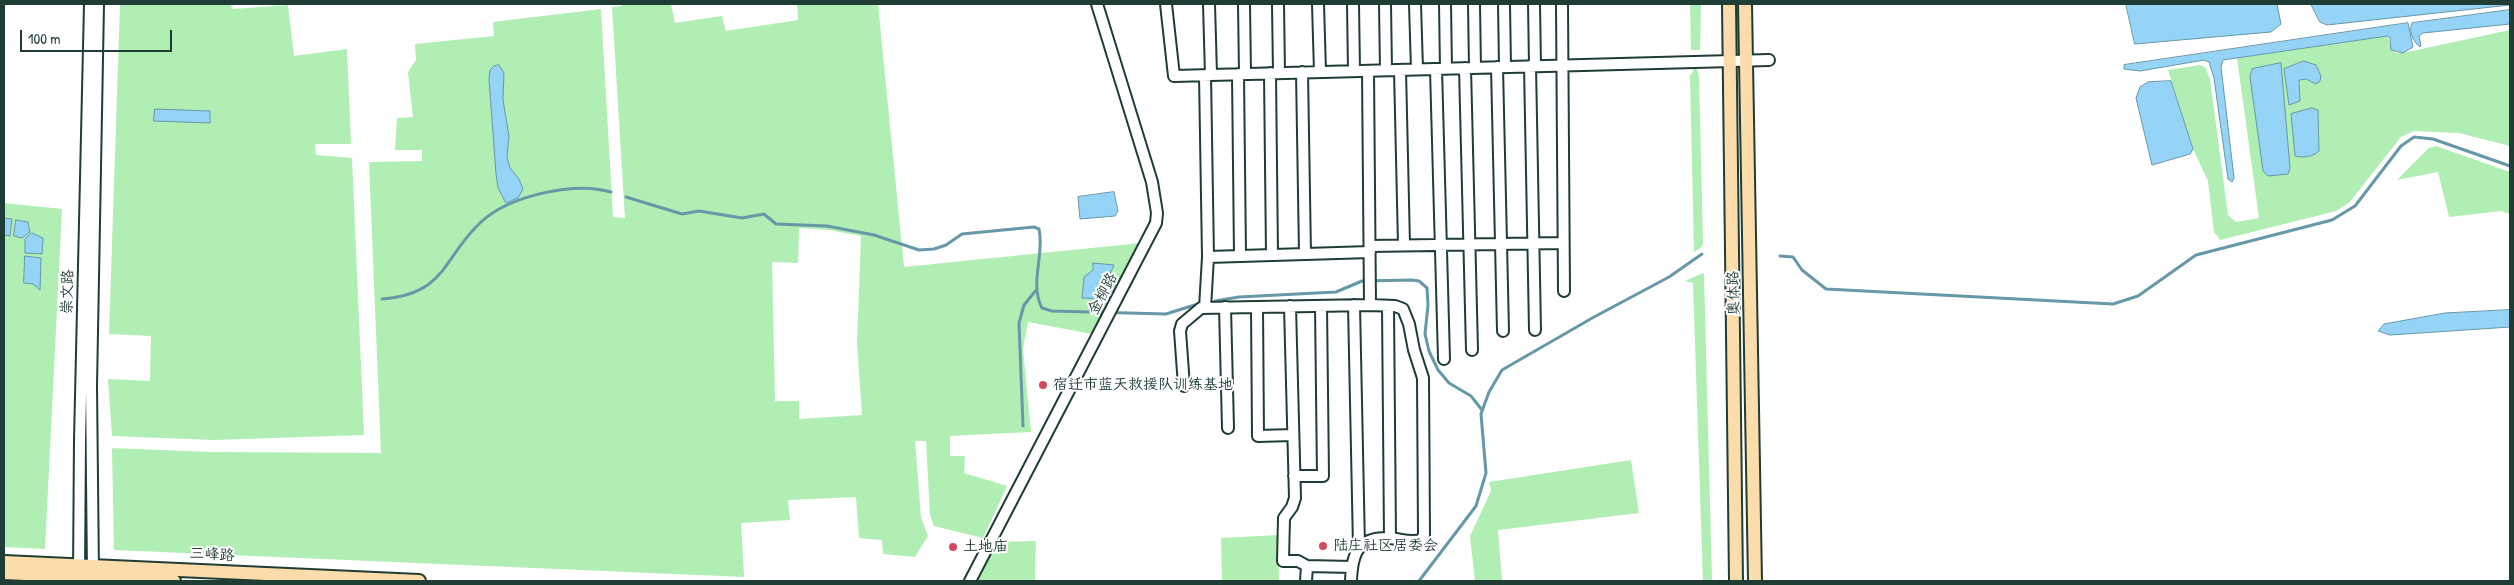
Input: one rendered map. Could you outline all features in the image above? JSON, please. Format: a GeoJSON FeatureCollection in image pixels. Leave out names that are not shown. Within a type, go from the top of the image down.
{"type":"FeatureCollection","features":[{"type":"Feature","properties":{"kind":"main road","name":"奥体路"},"geometry":{"type":"LineString","coordinates":[[1729,4],[1736,581]]}},
{"type":"Feature","properties":{"kind":"main road","name":"奥体路"},"geometry":{"type":"LineString","coordinates":[[1745,4],[1755,581]]}},
{"type":"Feature","properties":{"kind":"main road","name":"三峰路"},"geometry":{"type":"LineString","coordinates":[[4,562],[79,574]]}},
{"type":"Feature","properties":{"kind":"main road","name":"三峰路"},"geometry":{"type":"LineString","coordinates":[[4,573],[79,574],[174,581]]}},
{"type":"Feature","properties":{"kind":"main road","name":"三峰路"},"geometry":{"type":"LineString","coordinates":[[93,575],[419,581]]}},
{"type":"Feature","properties":{"kind":"street","name":"崇文路"},"geometry":{"type":"LineString","coordinates":[[79,574],[80,440],[90,4]]}},
{"type":"Feature","properties":{"kind":"street","name":"崇文路"},"geometry":{"type":"LineString","coordinates":[[93,575],[91,413],[98,4]]}},
{"type":"Feature","properties":{"kind":"street","name":"金柳路"},"geometry":{"type":"LineString","coordinates":[[970,581],[1156,223],[1157,213],[1150,176],[1097,4]]}},
{"type":"Feature","properties":{"kind":"street"},"geometry":{"type":"LineString","coordinates":[[1205,308],[1208,257],[1209,4]]}},
{"type":"Feature","properties":{"kind":"street"},"geometry":{"type":"LineString","coordinates":[[1240,256],[1241,74],[1244,4]]}},
{"type":"Feature","properties":{"kind":"street"},"geometry":{"type":"LineString","coordinates":[[1272,255],[1274,73],[1278,4]]}},
{"type":"Feature","properties":{"kind":"street"},"geometry":{"type":"LineString","coordinates":[[1318,4],[1320,72]]}},
{"type":"Feature","properties":{"kind":"street"},"geometry":{"type":"LineString","coordinates":[[1353,4],[1354,71]]}},
{"type":"Feature","properties":{"kind":"street"},"geometry":{"type":"LineString","coordinates":[[1385,4],[1386,70]]}},
{"type":"Feature","properties":{"kind":"street"},"geometry":{"type":"LineString","coordinates":[[1415,4],[1417,69]]}},
{"type":"Feature","properties":{"kind":"street"},"geometry":{"type":"LineString","coordinates":[[1444,359],[1441,245],[1441,69],[1445,4]]}},
{"type":"Feature","properties":{"kind":"street"},"geometry":{"type":"LineString","coordinates":[[1472,350],[1469,244],[1470,68],[1474,4]]}},
{"type":"Feature","properties":{"kind":"street"},"geometry":{"type":"LineString","coordinates":[[1503,330],[1501,67],[1504,4]]}},
{"type":"Feature","properties":{"kind":"street"},"geometry":{"type":"LineString","coordinates":[[1534,4],[1532,66],[1535,330]]}},
{"type":"Feature","properties":{"kind":"street"},"geometry":{"type":"LineString","coordinates":[[1562,4],[1564,66],[1564,291]]}},
{"type":"Feature","properties":{"kind":"street"},"geometry":{"type":"LineString","coordinates":[[1168,6],[1174,76],[1769,60]]}},
{"type":"Feature","properties":{"kind":"street"},"geometry":{"type":"LineString","coordinates":[[1400,70],[1404,245]]}},
{"type":"Feature","properties":{"kind":"street"},"geometry":{"type":"LineString","coordinates":[[1368,71],[1370,305]]}},
{"type":"Feature","properties":{"kind":"street"},"geometry":{"type":"LineString","coordinates":[[1302,72],[1305,254]]}},
{"type":"Feature","properties":{"kind":"street"},"geometry":{"type":"LineString","coordinates":[[1208,257],[1305,254],[1404,245],[1563,244]]}},
{"type":"Feature","properties":{"kind":"street"},"geometry":{"type":"LineString","coordinates":[[1351,581],[1352,567],[1358,547],[1354,305]]}},
{"type":"Feature","properties":{"kind":"street"},"geometry":{"type":"LineString","coordinates":[[1184,386],[1180,331],[1182,324],[1195,312],[1205,308],[1370,305],[1403,309],[1414,350],[1421,367],[1423,387],[1424,536],[1421,540],[1413,542],[1390,538],[1366,541],[1358,547]]}},
{"type":"Feature","properties":{"kind":"street"},"geometry":{"type":"LineString","coordinates":[[1290,306],[1294,503],[1284,518],[1283,561],[1298,561],[1306,566],[1352,567]]}},
{"type":"Feature","properties":{"kind":"street"},"geometry":{"type":"LineString","coordinates":[[1294,476],[1323,476],[1321,306]]}},
{"type":"Feature","properties":{"kind":"street"},"geometry":{"type":"LineString","coordinates":[[1388,306],[1390,538]]}},
{"type":"Feature","properties":{"kind":"street"},"geometry":{"type":"LineString","coordinates":[[1226,307],[1228,428]]}},
{"type":"Feature","properties":{"kind":"street"},"geometry":{"type":"LineString","coordinates":[[1258,307],[1258,436],[1293,435]]}},
{"type":"Feature","properties":{"kind":"street"},"geometry":{"type":"LineString","coordinates":[[1306,566],[1306,581]]}},
{"type":"Feature","properties":{"kind":"green space"},"geometry":{"type":"Polygon","coordinates":[[[120,4],[231,4],[232,9],[288,5],[294,56],[347,49],[351,144],[315,144],[316,155],[352,158],[364,435],[214,440],[112,436],[108,379],[150,381],[151,336],[109,334],[120,4]]]}},
{"type":"Feature","properties":{"kind":"green space"},"geometry":{"type":"Polygon","coordinates":[[[623,4],[671,4],[675,23],[722,16],[726,31],[798,20],[797,4],[878,4],[904,267],[1141,243],[1092,334],[1028,322],[1023,349],[1031,432],[950,436],[950,456],[965,456],[964,473],[1007,486],[983,538],[934,526],[930,515],[926,441],[915,441],[921,517],[928,536],[915,557],[883,554],[882,540],[859,538],[856,497],[788,500],[790,520],[741,523],[744,577],[114,550],[112,448],[210,452],[381,453],[369,162],[422,161],[422,150],[395,150],[397,118],[413,117],[408,72],[416,60],[415,44],[494,36],[493,22],[601,9],[613,217],[625,218],[612,7],[622,6],[623,4]],[[799,228],[798,263],[772,262],[775,401],[799,401],[799,419],[862,415],[857,343],[861,236],[829,230],[799,228]]]}},
{"type":"Feature","properties":{"kind":"green space"},"geometry":{"type":"Polygon","coordinates":[[[1690,4],[1701,4],[1700,50],[1691,50],[1690,4]]]}},
{"type":"Feature","properties":{"kind":"green space"},"geometry":{"type":"Polygon","coordinates":[[[2510,30],[2510,146],[2459,133],[2414,131],[2401,137],[2349,203],[2336,211],[2220,240],[2214,232],[2208,181],[2193,149],[2168,70],[2200,65],[2205,67],[2210,79],[2228,215],[2236,222],[2259,218],[2237,58],[2387,36],[2395,53],[2403,53],[2510,30]]]}},
{"type":"Feature","properties":{"kind":"green space"},"geometry":{"type":"Polygon","coordinates":[[[1694,68],[1697,69],[1699,76],[1703,243],[1702,247],[1694,252],[1690,75],[1694,68]]]}},
{"type":"Feature","properties":{"kind":"green space"},"geometry":{"type":"Polygon","coordinates":[[[2436,146],[2510,172],[2510,214],[2501,211],[2449,217],[2438,172],[2397,180],[2429,148],[2436,146]]]}},
{"type":"Feature","properties":{"kind":"green space"},"geometry":{"type":"Polygon","coordinates":[[[4,203],[62,209],[45,549],[4,547],[4,203]]]}},
{"type":"Feature","properties":{"kind":"green space"},"geometry":{"type":"Polygon","coordinates":[[[1703,273],[1712,581],[1703,581],[1693,283],[1685,281],[1703,273]]]}},
{"type":"Feature","properties":{"kind":"green space"},"geometry":{"type":"Polygon","coordinates":[[[1631,460],[1639,513],[1498,530],[1502,581],[1475,581],[1470,536],[1491,491],[1489,482],[1631,460]]]}},
{"type":"Feature","properties":{"kind":"green space"},"geometry":{"type":"Polygon","coordinates":[[[1278,535],[1279,581],[1222,581],[1221,538],[1278,535]]]}},
{"type":"Feature","properties":{"kind":"green space"},"geometry":{"type":"Polygon","coordinates":[[[1036,541],[1035,581],[973,581],[994,542],[1036,541]]]}},
{"type":"Feature","properties":{"kind":"water"},"geometry":{"type":"Polygon","coordinates":[[[2126,4],[2277,4],[2281,24],[2271,32],[2135,44],[2126,4]]]}},
{"type":"Feature","properties":{"kind":"water"},"geometry":{"type":"Polygon","coordinates":[[[2311,4],[2510,5],[2327,25],[2320,22],[2311,4]]]}},
{"type":"Feature","properties":{"kind":"water"},"geometry":{"type":"Polygon","coordinates":[[[2510,10],[2510,24],[2423,33],[2419,36],[2420,47],[2415,42],[2411,32],[2412,23],[2510,10]]]}},
{"type":"Feature","properties":{"kind":"water"},"geometry":{"type":"Polygon","coordinates":[[[2408,23],[2413,47],[2403,53],[2391,50],[2390,38],[2387,36],[2223,60],[2221,67],[2234,178],[2232,182],[2228,179],[2214,78],[2209,62],[2204,60],[2140,71],[2124,69],[2124,65],[2408,23]]]}},
{"type":"Feature","properties":{"kind":"water"},"geometry":{"type":"Polygon","coordinates":[[[2304,61],[2316,65],[2321,76],[2320,81],[2316,84],[2306,79],[2299,80],[2300,101],[2289,105],[2284,69],[2304,61]]]}},
{"type":"Feature","properties":{"kind":"water"},"geometry":{"type":"Polygon","coordinates":[[[2281,63],[2290,168],[2288,174],[2268,176],[2263,171],[2250,77],[2252,69],[2281,63]]]}},
{"type":"Feature","properties":{"kind":"water"},"geometry":{"type":"Polygon","coordinates":[[[499,65],[504,73],[503,100],[509,136],[507,157],[510,168],[519,179],[523,189],[518,198],[506,203],[498,188],[496,174],[489,79],[490,70],[494,66],[499,65]]]}},
{"type":"Feature","properties":{"kind":"water"},"geometry":{"type":"Polygon","coordinates":[[[2171,81],[2193,149],[2190,154],[2152,165],[2136,98],[2140,87],[2148,82],[2171,81]]]}},
{"type":"Feature","properties":{"kind":"water"},"geometry":{"type":"Polygon","coordinates":[[[2312,108],[2318,110],[2319,151],[2314,155],[2295,156],[2291,114],[2312,108]]]}},
{"type":"Feature","properties":{"kind":"water"},"geometry":{"type":"Polygon","coordinates":[[[155,109],[210,111],[210,123],[154,121],[155,109]]]}},
{"type":"Feature","properties":{"kind":"water"},"geometry":{"type":"Polygon","coordinates":[[[1114,192],[1118,211],[1115,216],[1080,219],[1078,197],[1114,192]]]}},
{"type":"Feature","properties":{"kind":"water"},"geometry":{"type":"Polygon","coordinates":[[[4,218],[12,219],[10,236],[4,235],[4,218]]]}},
{"type":"Feature","properties":{"kind":"water"},"geometry":{"type":"Polygon","coordinates":[[[16,220],[28,222],[30,232],[22,238],[14,236],[16,220]]]}},
{"type":"Feature","properties":{"kind":"water"},"geometry":{"type":"Polygon","coordinates":[[[32,233],[43,238],[42,254],[25,253],[25,239],[32,233]]]}},
{"type":"Feature","properties":{"kind":"water"},"geometry":{"type":"Polygon","coordinates":[[[25,256],[41,258],[40,290],[33,284],[24,283],[25,256]]]}},
{"type":"Feature","properties":{"kind":"water"},"geometry":{"type":"Polygon","coordinates":[[[1093,263],[1114,265],[1099,299],[1082,298],[1084,277],[1093,270],[1093,263]]]}},
{"type":"Feature","properties":{"kind":"water"},"geometry":{"type":"Polygon","coordinates":[[[2510,310],[2510,327],[2390,335],[2378,331],[2384,324],[2445,313],[2510,310]]]}},
{"type":"Feature","properties":{"kind":"waterway"},"geometry":{"type":"LineString","coordinates":[[1780,256],[1793,257],[1802,270],[1826,289],[2113,304],[2138,296],[2196,255],[2332,220],[2355,206],[2401,146],[2414,137],[2433,139],[2510,166]]}},
{"type":"Feature","properties":{"kind":"waterway"},"geometry":{"type":"LineString","coordinates":[[382,299],[403,296],[419,290],[432,282],[468,235],[481,222],[508,205],[525,198],[561,190],[579,188],[611,192]]}},
{"type":"Feature","properties":{"kind":"waterway"},"geometry":{"type":"LineString","coordinates":[[626,197],[682,214],[699,211],[742,218],[764,214],[776,224],[827,226],[874,235],[919,250],[934,249],[946,245],[962,234],[1034,227],[1039,229],[1040,239],[1037,289],[1038,299],[1042,308],[1052,311],[1166,314],[1201,303]]}},
{"type":"Feature","properties":{"kind":"waterway"},"geometry":{"type":"LineString","coordinates":[[1419,581],[1476,506],[1486,473],[1481,414],[1489,392],[1502,370],[1594,317],[1669,277],[1702,254]]}},
{"type":"Feature","properties":{"kind":"waterway"},"geometry":{"type":"LineString","coordinates":[[1215,301],[1239,297],[1336,292],[1362,281],[1419,281],[1427,288],[1428,305],[1425,334],[1429,351],[1438,370],[1449,383],[1471,396],[1482,410]]}},
{"type":"Feature","properties":{"kind":"waterway"},"geometry":{"type":"LineString","coordinates":[[1023,426],[1019,323],[1024,305],[1037,289]]}},
{"type":"Feature","properties":{"kind":"place","name":"宿迁市蓝天救援队训练基地"},"geometry":{"type":"Point","coordinates":[1043,385]}},
{"type":"Feature","properties":{"kind":"place","name":"陆庄社区居委会"},"geometry":{"type":"Point","coordinates":[1323,546]}},
{"type":"Feature","properties":{"kind":"place","name":"土地庙"},"geometry":{"type":"Point","coordinates":[953,547]}}]}
